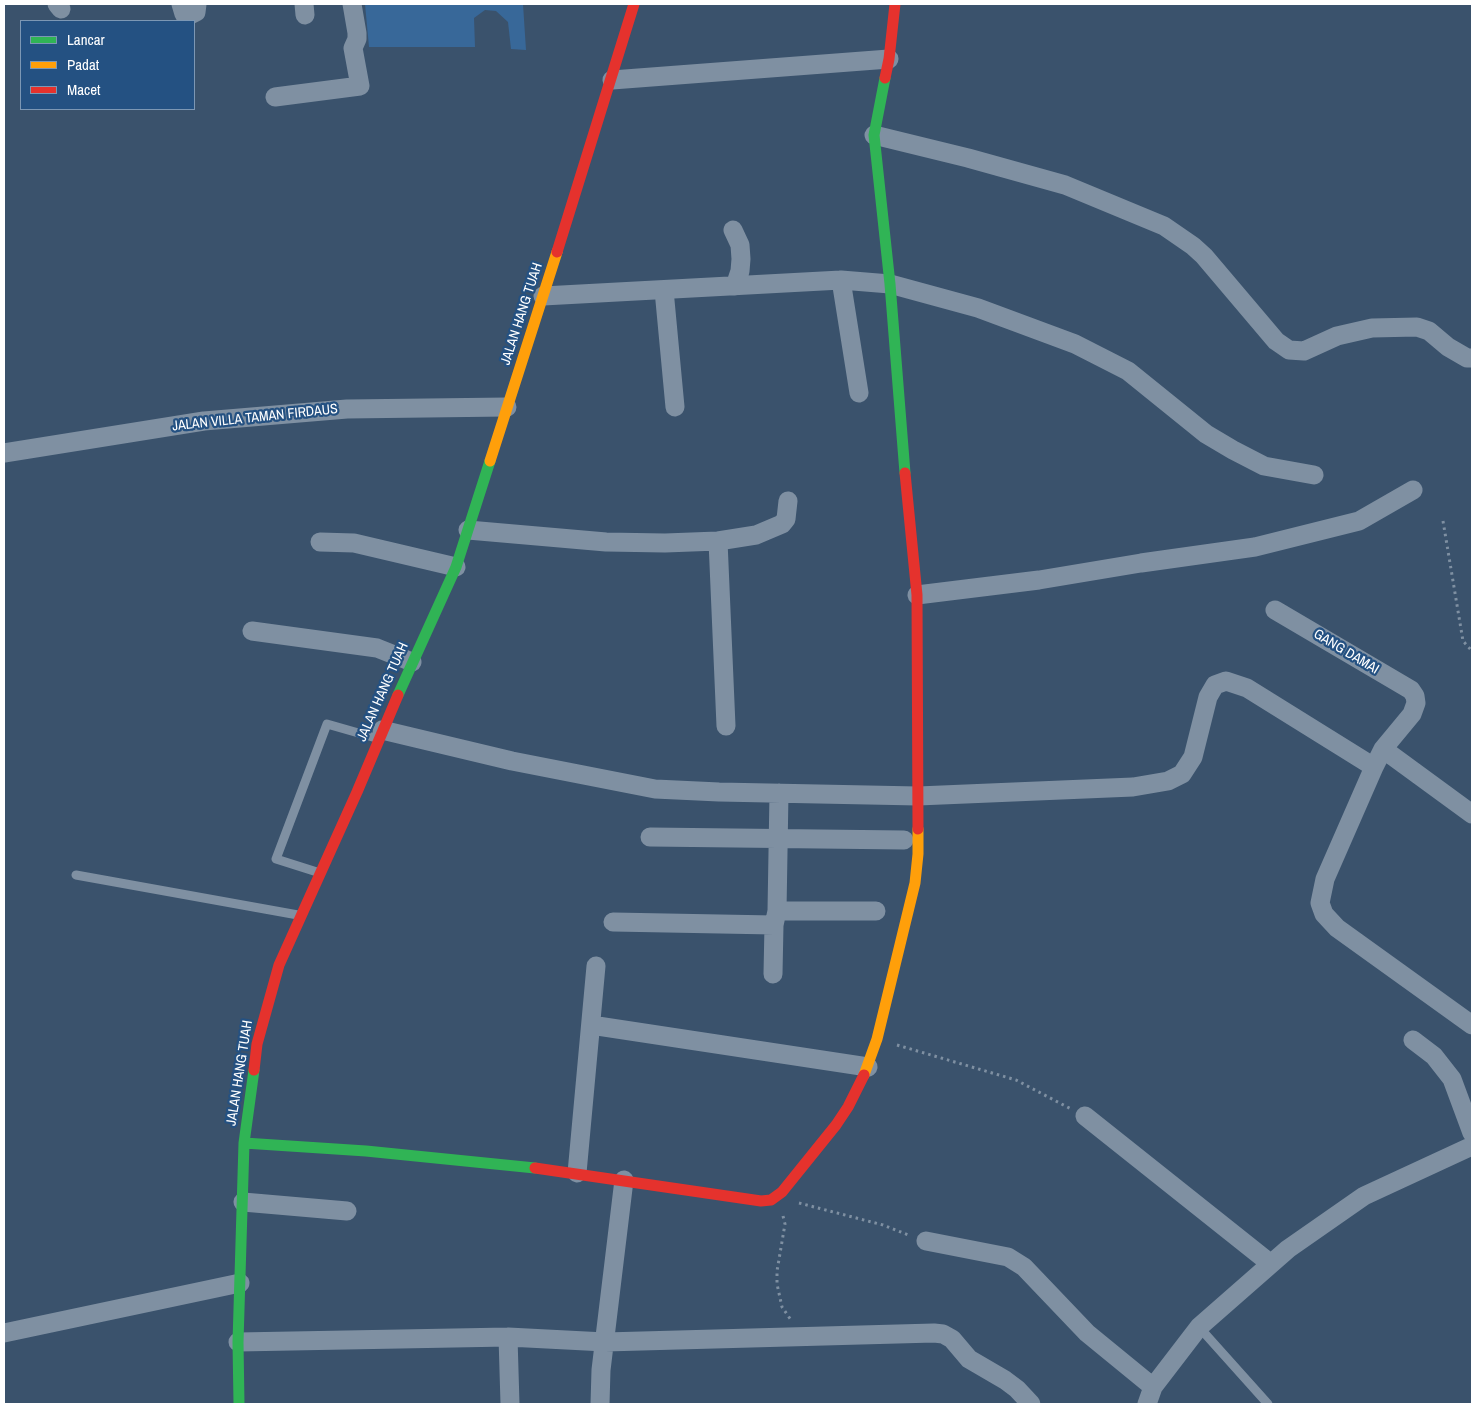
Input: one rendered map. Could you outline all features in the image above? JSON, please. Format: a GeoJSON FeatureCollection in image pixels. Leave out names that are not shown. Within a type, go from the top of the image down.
{"type":"FeatureCollection","features":[{"type":"Feature","properties":{"kind":"street"},"geometry":{"type":"LineString","coordinates":[[181,4],[184,14],[188,16],[196,12],[197,4]]}},
{"type":"Feature","properties":{"kind":"street"},"geometry":{"type":"LineString","coordinates":[[276,96],[350,87],[346,49],[357,39],[352,4]]}},
{"type":"Feature","properties":{"kind":"street","name":"JALAN HANG TUAH"},"geometry":{"type":"LineString","coordinates":[[239,1404],[238,1342],[244,1143],[257,1044],[279,965],[357,792],[412,662],[456,567],[612,80],[634,4]]}},
{"type":"Feature","properties":{"kind":"street"},"geometry":{"type":"LineString","coordinates":[[244,1143],[366,1151],[577,1173],[760,1201],[770,1200],[782,1192],[836,1125],[848,1107],[868,1067],[877,1039],[915,883],[918,854],[917,595],[900,435],[890,284],[874,135],[888,59],[895,4]]}},
{"type":"Feature","properties":{"kind":"street"},"geometry":{"type":"LineString","coordinates":[[612,80],[888,59]]}},
{"type":"Feature","properties":{"kind":"street"},"geometry":{"type":"LineString","coordinates":[[874,135],[968,158],[1065,185],[1164,226],[1204,256],[1276,341],[1289,350],[1304,351],[1337,336],[1372,328],[1417,326],[1430,330],[1454,351],[1467,358],[1472,358]]}},
{"type":"Feature","properties":{"kind":"street"},"geometry":{"type":"LineString","coordinates":[[733,230],[740,245],[741,259],[740,271],[735,286]]}},
{"type":"Feature","properties":{"kind":"street"},"geometry":{"type":"LineString","coordinates":[[543,296],[842,280],[890,284],[978,308],[1075,344],[1128,371],[1206,434],[1233,450],[1264,466],[1314,475]]}},
{"type":"Feature","properties":{"kind":"street"},"geometry":{"type":"LineString","coordinates":[[842,280],[859,393]]}},
{"type":"Feature","properties":{"kind":"street"},"geometry":{"type":"LineString","coordinates":[[664,290],[674,407]]}},
{"type":"Feature","properties":{"kind":"street","name":"JALAN VILLA TAMAN FIRDAUS"},"geometry":{"type":"LineString","coordinates":[[4,453],[204,421],[348,409],[508,406]]}},
{"type":"Feature","properties":{"kind":"street"},"geometry":{"type":"LineString","coordinates":[[917,595],[1039,580],[1264,545],[1359,521],[1413,490]]}},
{"type":"Feature","properties":{"kind":"street"},"geometry":{"type":"LineString","coordinates":[[468,530],[606,542],[665,543],[718,541],[756,535],[782,524],[786,519],[788,501]]}},
{"type":"Feature","properties":{"kind":"street"},"geometry":{"type":"LineString","coordinates":[[718,541],[726,726]]}},
{"type":"Feature","properties":{"kind":"street"},"geometry":{"type":"LineString","coordinates":[[320,542],[354,543],[456,567]]}},
{"type":"Feature","properties":{"kind":"street","name":"GANG DAMAI"},"geometry":{"type":"LineString","coordinates":[[1275,610],[1411,690],[1415,696],[1416,703],[1412,714],[1383,749]]}},
{"type":"Feature","properties":{"kind":"street"},"geometry":{"type":"LineString","coordinates":[[252,631],[378,648],[412,662]]}},
{"type":"Feature","properties":{"kind":"street"},"geometry":{"type":"LineString","coordinates":[[380,735],[654,788],[779,794],[918,796],[1133,787],[1168,781],[1182,774],[1193,757],[1208,697],[1215,686],[1226,682],[1247,688],[1374,767]]}},
{"type":"Feature","properties":{"kind":"street"},"geometry":{"type":"LineString","coordinates":[[1472,814],[1383,749],[1324,879],[1320,903],[1324,914],[1337,928],[1472,1024]]}},
{"type":"Feature","properties":{"kind":"street"},"geometry":{"type":"LineString","coordinates":[[773,974],[779,794]]}},
{"type":"Feature","properties":{"kind":"street"},"geometry":{"type":"LineString","coordinates":[[650,837],[904,840]]}},
{"type":"Feature","properties":{"kind":"street"},"geometry":{"type":"LineString","coordinates":[[613,922],[776,918],[876,911]]}},
{"type":"Feature","properties":{"kind":"street"},"geometry":{"type":"LineString","coordinates":[[577,1173],[596,966]]}},
{"type":"Feature","properties":{"kind":"street"},"geometry":{"type":"LineString","coordinates":[[591,1025],[868,1067]]}},
{"type":"Feature","properties":{"kind":"street"},"geometry":{"type":"LineString","coordinates":[[1413,1040],[1434,1056],[1452,1079],[1472,1133]]}},
{"type":"Feature","properties":{"kind":"street"},"geometry":{"type":"LineString","coordinates":[[1085,1116],[1271,1264]]}},
{"type":"Feature","properties":{"kind":"street"},"geometry":{"type":"LineString","coordinates":[[926,1241],[1008,1257],[1024,1267],[1150,1396],[1200,1327],[1288,1250],[1364,1196],[1472,1146]]}},
{"type":"Feature","properties":{"kind":"street"},"geometry":{"type":"LineString","coordinates":[[600,1404],[601,1370],[624,1180]]}},
{"type":"Feature","properties":{"kind":"street"},"geometry":{"type":"LineString","coordinates":[[242,1202],[347,1211]]}},
{"type":"Feature","properties":{"kind":"street"},"geometry":{"type":"LineString","coordinates":[[4,1333],[240,1283]]}},
{"type":"Feature","properties":{"kind":"street"},"geometry":{"type":"LineString","coordinates":[[238,1342],[508,1337],[605,1342],[934,1333],[943,1334],[952,1339],[969,1359],[1005,1380],[1017,1389],[1031,1404]]}},
{"type":"Feature","properties":{"kind":"street"},"geometry":{"type":"LineString","coordinates":[[508,1337],[510,1404]]}},
{"type":"Feature","properties":{"kind":"lane"},"geometry":{"type":"LineString","coordinates":[[320,873],[276,859],[327,724],[380,735]]}},
{"type":"Feature","properties":{"kind":"lane"},"geometry":{"type":"LineString","coordinates":[[76,875],[300,916]]}},
{"type":"Feature","properties":{"kind":"lane"},"geometry":{"type":"LineString","coordinates":[[1200,1327],[1268,1404]]}},
{"type":"Feature","properties":{"kind":"path"},"geometry":{"type":"LineString","coordinates":[[1443,521],[1463,641],[1472,651]]}},
{"type":"Feature","properties":{"kind":"path"},"geometry":{"type":"LineString","coordinates":[[877,1039],[1016,1080],[1085,1116]]}},
{"type":"Feature","properties":{"kind":"path"},"geometry":{"type":"LineString","coordinates":[[782,1192],[795,1201],[884,1225],[926,1241]]}},
{"type":"Feature","properties":{"kind":"path"},"geometry":{"type":"LineString","coordinates":[[770,1200],[778,1206],[785,1224],[777,1271],[778,1296],[782,1307],[792,1320],[810,1337]]}},
{"type":"Feature","properties":{"kind":"shaded area"},"geometry":{"type":"Polygon","coordinates":[[[365,4],[523,4],[526,50],[511,49],[508,22],[496,11],[485,10],[474,18],[475,47],[369,47],[365,4]]]}},
{"type":"Feature","properties":{"kind":"traffic: fast"},"geometry":{"type":"LineString","coordinates":[[885,78],[874,135],[890,284],[905,473]]}},
{"type":"Feature","properties":{"kind":"traffic: fast"},"geometry":{"type":"LineString","coordinates":[[398,695],[456,567],[490,461]]}},
{"type":"Feature","properties":{"kind":"traffic: fast"},"geometry":{"type":"LineString","coordinates":[[239,1404],[238,1342],[244,1143],[254,1070]]}},
{"type":"Feature","properties":{"kind":"traffic: fast"},"geometry":{"type":"LineString","coordinates":[[244,1143],[366,1151],[535,1168]]}},
{"type":"Feature","properties":{"kind":"traffic: slow"},"geometry":{"type":"LineString","coordinates":[[490,461],[557,252]]}},
{"type":"Feature","properties":{"kind":"traffic: slow"},"geometry":{"type":"LineString","coordinates":[[864,1075],[877,1039],[915,883],[918,829]]}},
{"type":"Feature","properties":{"kind":"traffic: jam"},"geometry":{"type":"LineString","coordinates":[[557,252],[634,4]]}},
{"type":"Feature","properties":{"kind":"traffic: jam"},"geometry":{"type":"LineString","coordinates":[[885,78],[895,4]]}},
{"type":"Feature","properties":{"kind":"traffic: jam"},"geometry":{"type":"LineString","coordinates":[[905,473],[917,595],[918,829]]}},
{"type":"Feature","properties":{"kind":"traffic: jam"},"geometry":{"type":"LineString","coordinates":[[254,1070],[257,1044],[279,965],[357,792],[398,695]]}},
{"type":"Feature","properties":{"kind":"traffic: jam"},"geometry":{"type":"LineString","coordinates":[[535,1168],[761,1201],[771,1200],[782,1192],[836,1125],[848,1107],[864,1075]]}}]}
